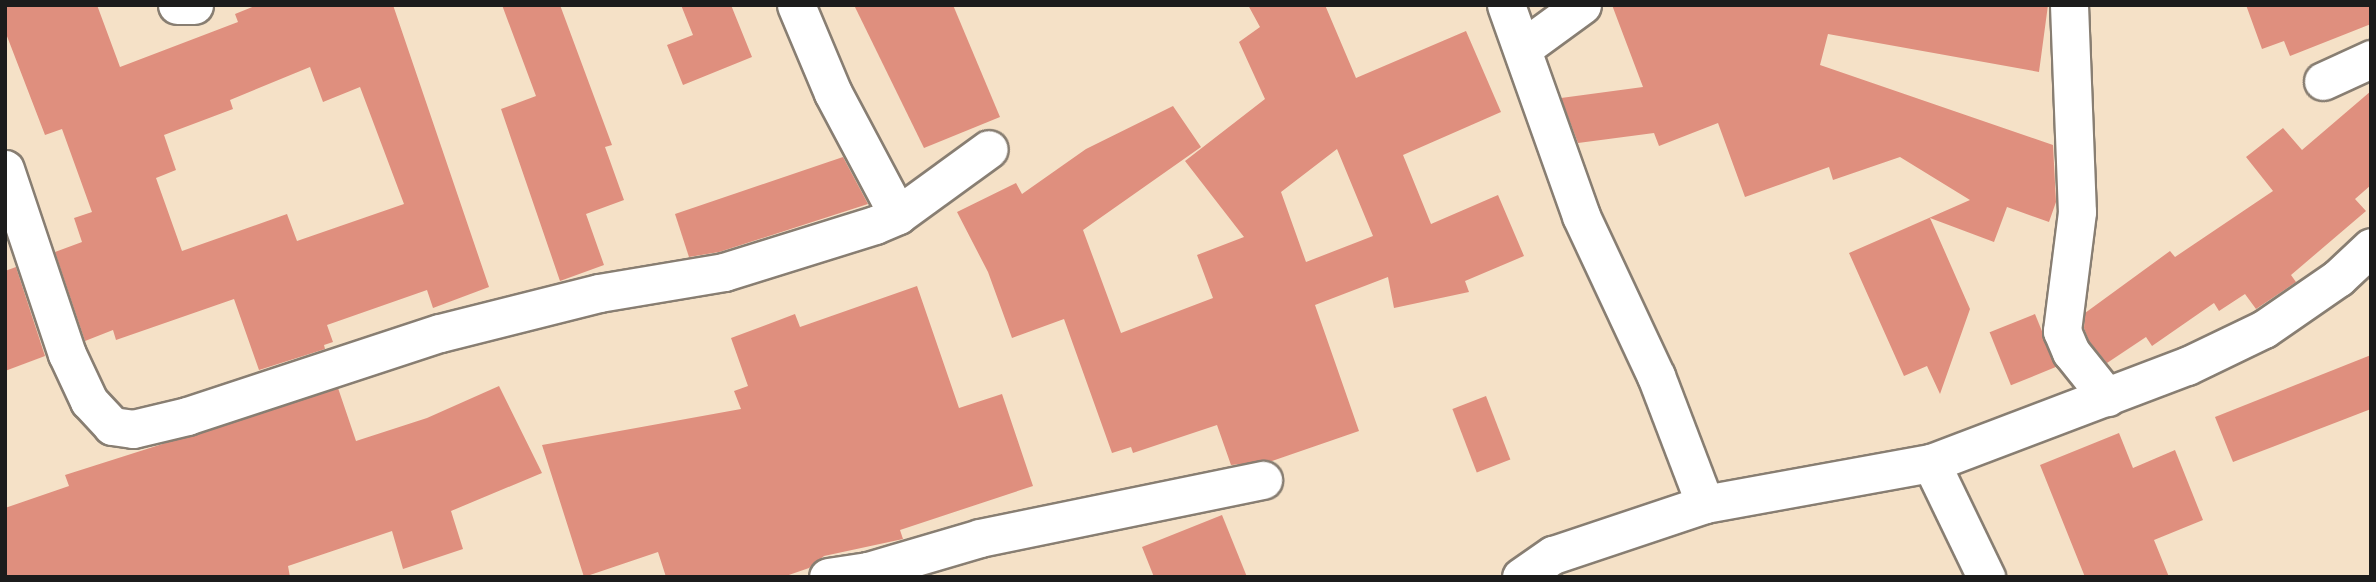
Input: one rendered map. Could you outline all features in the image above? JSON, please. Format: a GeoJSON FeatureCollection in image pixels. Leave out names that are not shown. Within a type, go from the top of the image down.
{"type":"FeatureCollection","features":[{"type":"Feature","properties":{"kind":"street"},"geometry":{"type":"LineString","coordinates":[[177,5],[194,5]]}},
{"type":"Feature","properties":{"kind":"street"},"geometry":{"type":"LineString","coordinates":[[796,5],[833,93],[898,215]]}},
{"type":"Feature","properties":{"kind":"street"},"geometry":{"type":"LineString","coordinates":[[1506,5],[1581,216],[1656,376],[1705,504]]}},
{"type":"Feature","properties":{"kind":"street"},"geometry":{"type":"LineString","coordinates":[[1523,48],[1583,5]]}},
{"type":"Feature","properties":{"kind":"street"},"geometry":{"type":"LineString","coordinates":[[2069,5],[2077,212],[2062,331],[2071,352],[2107,397]]}},
{"type":"Feature","properties":{"kind":"street"},"geometry":{"type":"LineString","coordinates":[[2323,81],[2371,59]]}},
{"type":"Feature","properties":{"kind":"street"},"geometry":{"type":"LineString","coordinates":[[5,169],[67,354],[89,401],[112,426],[133,429],[187,416],[440,333],[599,293],[724,272],[898,215],[989,149]]}},
{"type":"Feature","properties":{"kind":"street"},"geometry":{"type":"LineString","coordinates":[[1521,577],[1553,555],[1705,504],[1931,463],[2107,397],[2264,329],[2338,278],[2371,247]]}},
{"type":"Feature","properties":{"kind":"street"},"geometry":{"type":"LineString","coordinates":[[1931,463],[1986,577]]}},
{"type":"Feature","properties":{"kind":"street"},"geometry":{"type":"LineString","coordinates":[[828,577],[869,574],[980,538],[1263,480]]}},
{"type":"Feature","properties":{"kind":"building"},"geometry":{"type":"Polygon","coordinates":[[[5,5],[97,5],[120,67],[238,22],[235,14],[257,5],[393,5],[489,287],[433,308],[427,290],[327,325],[333,342],[324,345],[325,349],[259,370],[234,299],[116,340],[113,330],[85,341],[55,252],[82,242],[74,218],[92,212],[62,129],[45,135],[5,31],[5,5]],[[310,67],[230,100],[233,109],[164,135],[176,170],[156,178],[182,251],[287,214],[297,241],[404,204],[360,87],[323,102],[310,67]]]}},
{"type":"Feature","properties":{"kind":"building"},"geometry":{"type":"Polygon","coordinates":[[[502,5],[560,5],[612,145],[605,147],[624,200],[586,214],[604,265],[560,281],[501,109],[536,96],[502,5]]]}},
{"type":"Feature","properties":{"kind":"building"},"geometry":{"type":"Polygon","coordinates":[[[681,5],[731,5],[752,57],[683,85],[667,45],[693,35],[681,5]]]}},
{"type":"Feature","properties":{"kind":"building"},"geometry":{"type":"Polygon","coordinates":[[[854,5],[953,5],[1000,117],[924,148],[854,5]]]}},
{"type":"Feature","properties":{"kind":"building"},"geometry":{"type":"Polygon","coordinates":[[[1248,5],[1325,5],[1356,78],[1466,31],[1501,112],[1403,155],[1431,224],[1498,195],[1524,256],[1465,281],[1469,292],[1394,308],[1388,277],[1315,305],[1359,431],[1272,461],[1231,465],[1217,425],[1133,453],[1131,447],[1112,453],[1064,319],[1012,338],[988,272],[957,212],[1016,183],[1022,194],[1086,149],[1173,106],[1201,147],[1083,230],[1121,333],[1213,298],[1197,255],[1244,237],[1185,161],[1265,99],[1239,42],[1260,27],[1248,5]],[[1337,149],[1281,192],[1306,262],[1373,236],[1337,149]]]}},
{"type":"Feature","properties":{"kind":"building"},"geometry":{"type":"Polygon","coordinates":[[[1612,5],[2048,5],[2039,72],[1828,34],[1820,65],[2053,145],[2056,202],[2049,222],[2007,207],[1994,242],[1930,218],[1970,309],[1940,394],[1927,366],[1904,376],[1849,253],[1970,200],[1900,157],[1833,180],[1829,167],[1745,197],[1718,123],[1659,146],[1654,133],[1578,143],[1561,98],[1643,87],[1612,5]]]}},
{"type":"Feature","properties":{"kind":"building"},"geometry":{"type":"Polygon","coordinates":[[[2246,5],[2371,5],[2371,24],[2290,56],[2284,41],[2262,49],[2246,5]]]}},
{"type":"Feature","properties":{"kind":"building"},"geometry":{"type":"Polygon","coordinates":[[[2371,91],[2371,185],[2355,199],[2366,211],[2291,275],[2296,282],[2256,309],[2245,294],[2219,311],[2214,303],[2152,346],[2146,337],[2107,363],[2089,341],[2084,328],[2085,313],[2170,251],[2175,257],[2273,191],[2246,157],[2283,128],[2302,150],[2371,91]]]}},
{"type":"Feature","properties":{"kind":"building"},"geometry":{"type":"Polygon","coordinates":[[[843,157],[868,204],[719,252],[689,257],[675,214],[843,157]]]}},
{"type":"Feature","properties":{"kind":"building"},"geometry":{"type":"Polygon","coordinates":[[[16,267],[45,356],[5,371],[5,271],[16,267]]]}},
{"type":"Feature","properties":{"kind":"building"},"geometry":{"type":"Polygon","coordinates":[[[917,286],[959,408],[1002,394],[1033,486],[900,530],[903,539],[824,556],[809,568],[783,577],[666,577],[658,552],[584,577],[542,445],[741,409],[734,391],[748,386],[731,338],[795,314],[800,327],[917,286]]]}},
{"type":"Feature","properties":{"kind":"building"},"geometry":{"type":"Polygon","coordinates":[[[2035,314],[2056,367],[2011,385],[1990,332],[2035,314]]]}},
{"type":"Feature","properties":{"kind":"building"},"geometry":{"type":"Polygon","coordinates":[[[2371,355],[2371,409],[2233,462],[2215,417],[2371,355]]]}},
{"type":"Feature","properties":{"kind":"building"},"geometry":{"type":"Polygon","coordinates":[[[499,386],[542,473],[451,511],[463,549],[403,569],[392,531],[288,566],[290,577],[5,577],[5,508],[69,486],[65,475],[338,388],[356,441],[427,418],[499,386]]]}},
{"type":"Feature","properties":{"kind":"building"},"geometry":{"type":"Polygon","coordinates":[[[1486,396],[1510,459],[1477,472],[1452,409],[1486,396]]]}},
{"type":"Feature","properties":{"kind":"building"},"geometry":{"type":"Polygon","coordinates":[[[2119,433],[2133,468],[2175,450],[2203,520],[2154,540],[2169,577],[2085,577],[2040,465],[2119,433]]]}},
{"type":"Feature","properties":{"kind":"building"},"geometry":{"type":"Polygon","coordinates":[[[1222,515],[1247,577],[1154,577],[1142,547],[1222,515]]]}}]}
